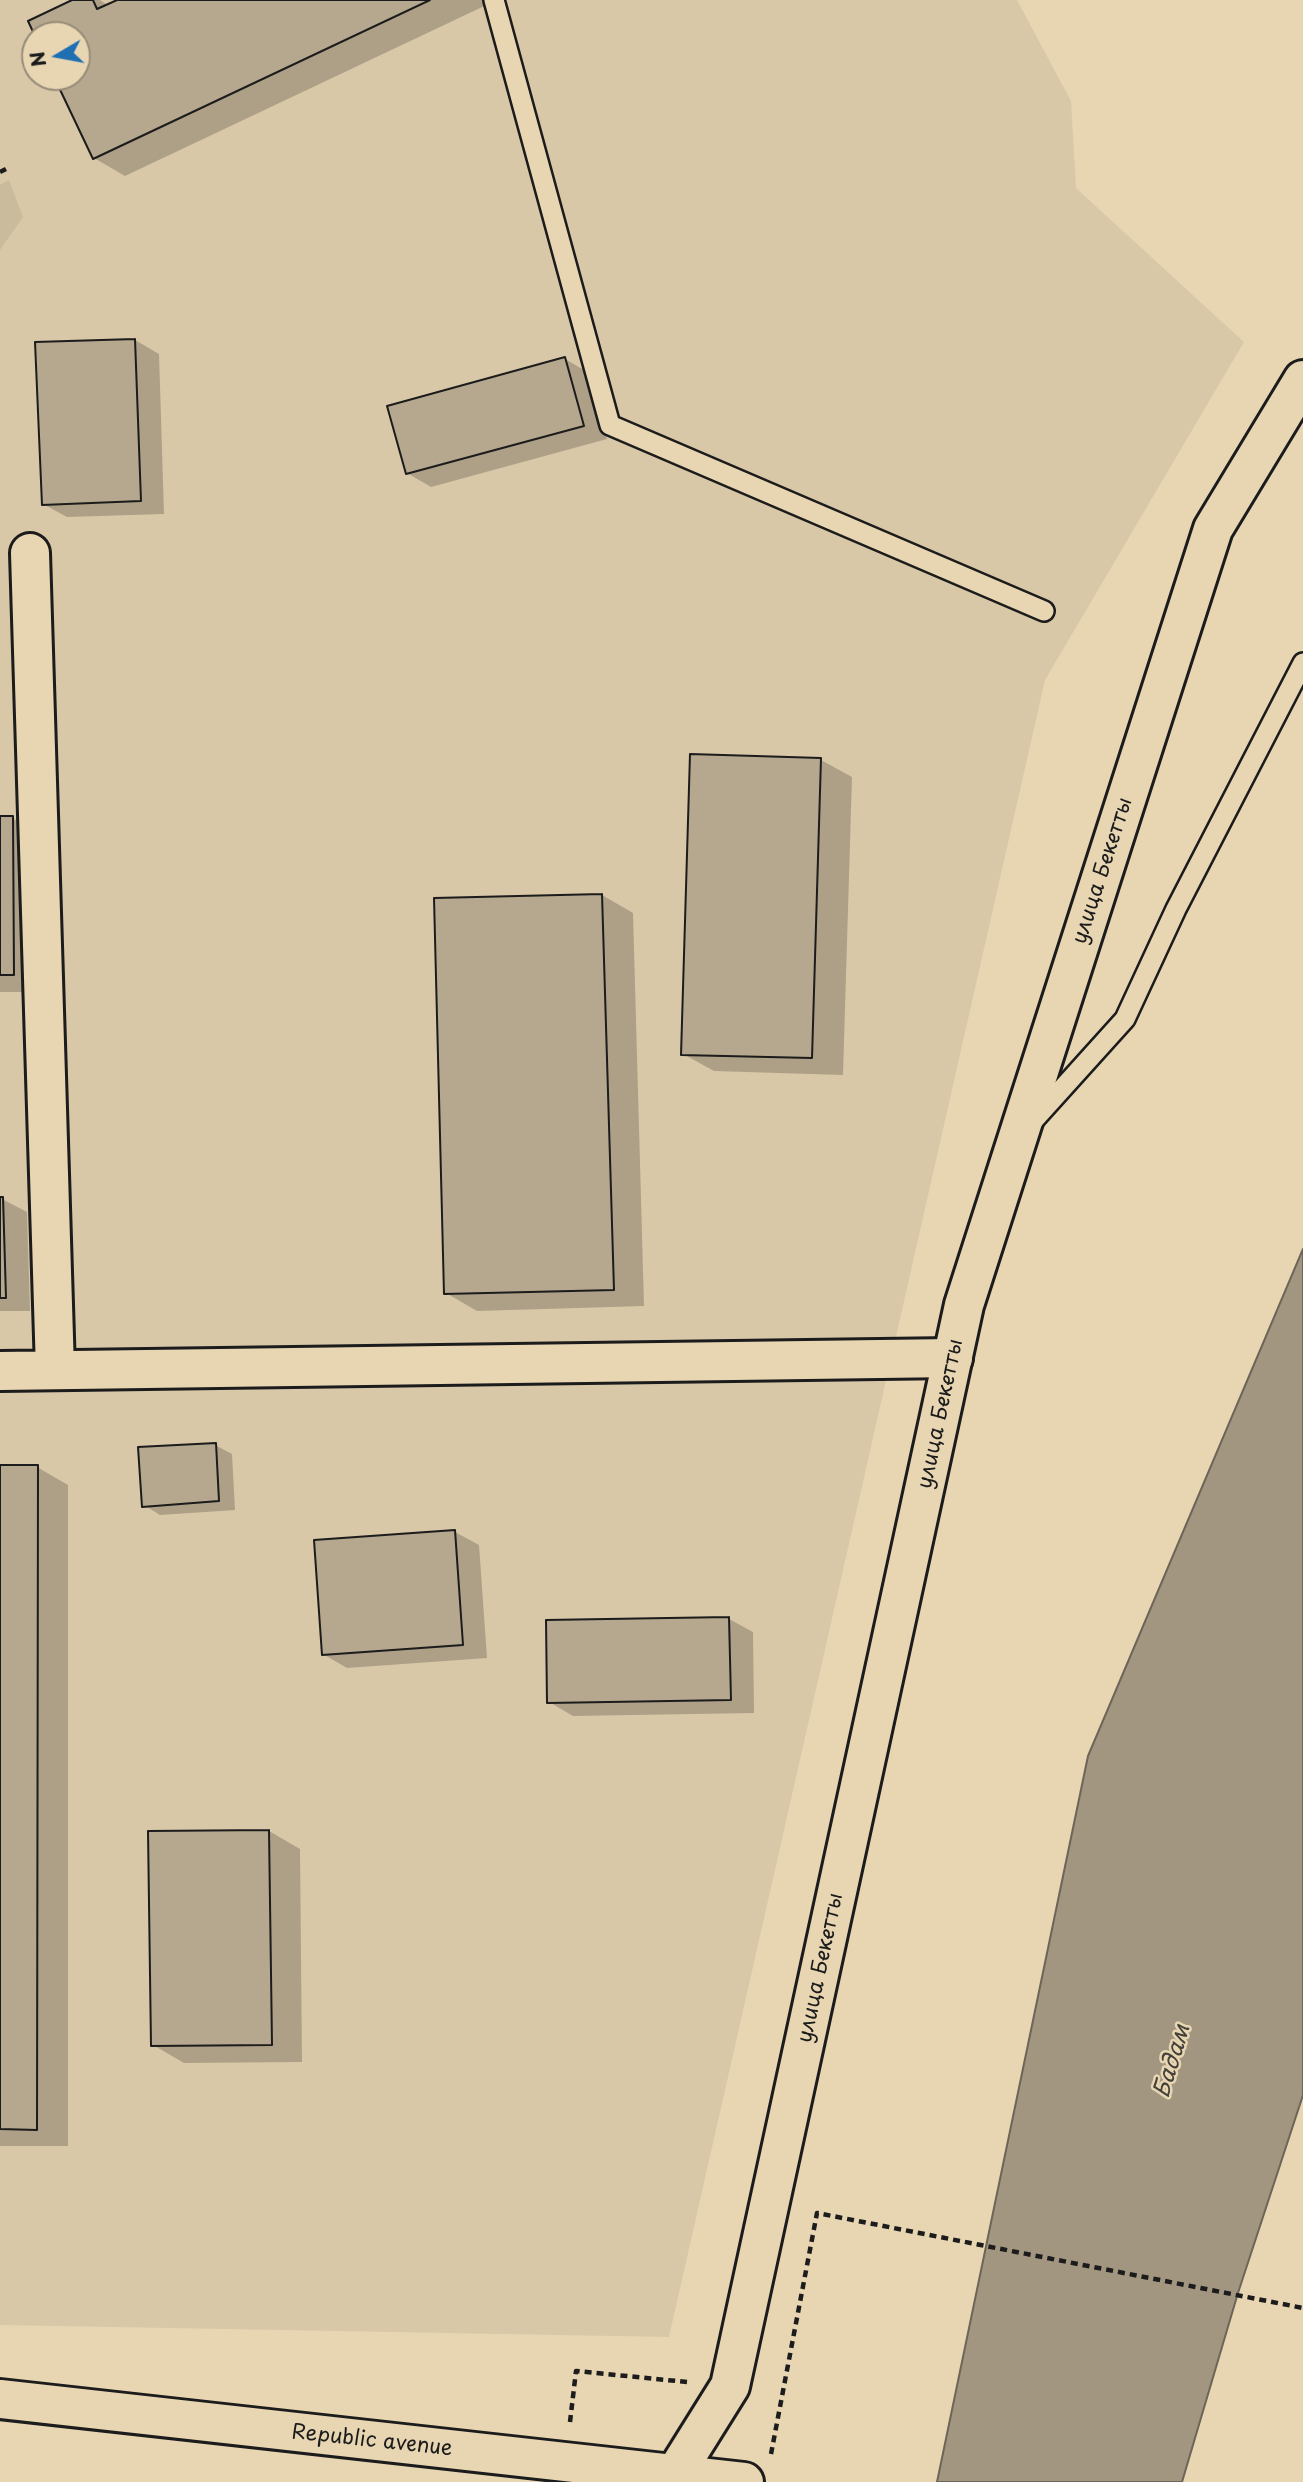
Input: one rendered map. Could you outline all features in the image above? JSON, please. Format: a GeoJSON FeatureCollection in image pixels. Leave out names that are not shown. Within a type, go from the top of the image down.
{"type":"FeatureCollection","features":[{"type":"Feature","properties":{"kind":"street","name":"улица Бекетты"},"geometry":{"type":"LineString","coordinates":[[680,2478],[730,2386],[964,1305],[1213,529],[1303,380]]}},
{"type":"Feature","properties":{"kind":"street"},"geometry":{"type":"LineString","coordinates":[[30,553],[55,1370]]}},
{"type":"Feature","properties":{"kind":"street"},"geometry":{"type":"LineString","coordinates":[[0,1371],[953,1358]]}},
{"type":"Feature","properties":{"kind":"street","name":"Republic avenue"},"geometry":{"type":"LineString","coordinates":[[0,2399],[566,2462],[680,2478],[744,2482]]}},
{"type":"Feature","properties":{"kind":"lane"},"geometry":{"type":"LineString","coordinates":[[495,0],[610,425],[1044,611]]}},
{"type":"Feature","properties":{"kind":"lane"},"geometry":{"type":"LineString","coordinates":[[1018,1137],[1125,1018],[1176,909],[1303,663]]}},
{"type":"Feature","properties":{"kind":"path"},"geometry":{"type":"LineString","coordinates":[[0,172],[6,169]]}},
{"type":"Feature","properties":{"kind":"path"},"geometry":{"type":"LineString","coordinates":[[777,2423],[817,2214],[1303,2308]]}},
{"type":"Feature","properties":{"kind":"path"},"geometry":{"type":"LineString","coordinates":[[566,2462],[576,2371],[783,2392]]}},
{"type":"Feature","properties":{"kind":"shaded area"},"geometry":{"type":"Polygon","coordinates":[[[0,0],[1017,0],[1071,101],[1076,188],[1244,342],[1045,680],[669,2337],[0,2325],[0,0]]]}},
{"type":"Feature","properties":{"kind":"shaded area"},"geometry":{"type":"Polygon","coordinates":[[[9,180],[23,217],[0,250],[0,185],[9,180]]]}},
{"type":"Feature","properties":{"kind":"water","name":"Бадам"},"geometry":{"type":"Polygon","coordinates":[[[1303,1249],[1303,2095],[1238,2293],[1182,2482],[937,2482],[1088,1756],[1303,1249]]]}},
{"type":"Feature","properties":{"kind":"building"},"geometry":{"type":"Polygon","coordinates":[[[72,0],[93,0],[97,9],[117,0],[430,0],[93,159],[61,91],[91,91],[91,21],[28,21],[72,0]]]}},
{"type":"Feature","properties":{"kind":"building"},"geometry":{"type":"Polygon","coordinates":[[[135,339],[141,501],[42,505],[35,342],[135,339]]]}},
{"type":"Feature","properties":{"kind":"building"},"geometry":{"type":"Polygon","coordinates":[[[565,357],[584,426],[406,474],[387,406],[565,357]]]}},
{"type":"Feature","properties":{"kind":"building"},"geometry":{"type":"Polygon","coordinates":[[[690,754],[821,758],[812,1058],[681,1055],[690,754]]]}},
{"type":"Feature","properties":{"kind":"building"},"geometry":{"type":"Polygon","coordinates":[[[0,816],[13,816],[14,975],[0,975],[0,816]]]}},
{"type":"Feature","properties":{"kind":"building"},"geometry":{"type":"Polygon","coordinates":[[[602,894],[614,1290],[444,1294],[434,898],[602,894]]]}},
{"type":"Feature","properties":{"kind":"building"},"geometry":{"type":"Polygon","coordinates":[[[0,1197],[3,1197],[6,1298],[0,1298],[0,1197]]]}},
{"type":"Feature","properties":{"kind":"building"},"geometry":{"type":"Polygon","coordinates":[[[216,1443],[219,1501],[142,1507],[138,1447],[216,1443]]]}},
{"type":"Feature","properties":{"kind":"building"},"geometry":{"type":"Polygon","coordinates":[[[0,1465],[38,1465],[37,2130],[0,2129],[0,1465]]]}},
{"type":"Feature","properties":{"kind":"building"},"geometry":{"type":"Polygon","coordinates":[[[455,1530],[463,1645],[322,1655],[314,1540],[455,1530]]]}},
{"type":"Feature","properties":{"kind":"building"},"geometry":{"type":"Polygon","coordinates":[[[729,1617],[731,1700],[547,1703],[546,1620],[729,1617]]]}},
{"type":"Feature","properties":{"kind":"building"},"geometry":{"type":"Polygon","coordinates":[[[269,1830],[272,2045],[151,2046],[148,1831],[269,1830]]]}}]}
